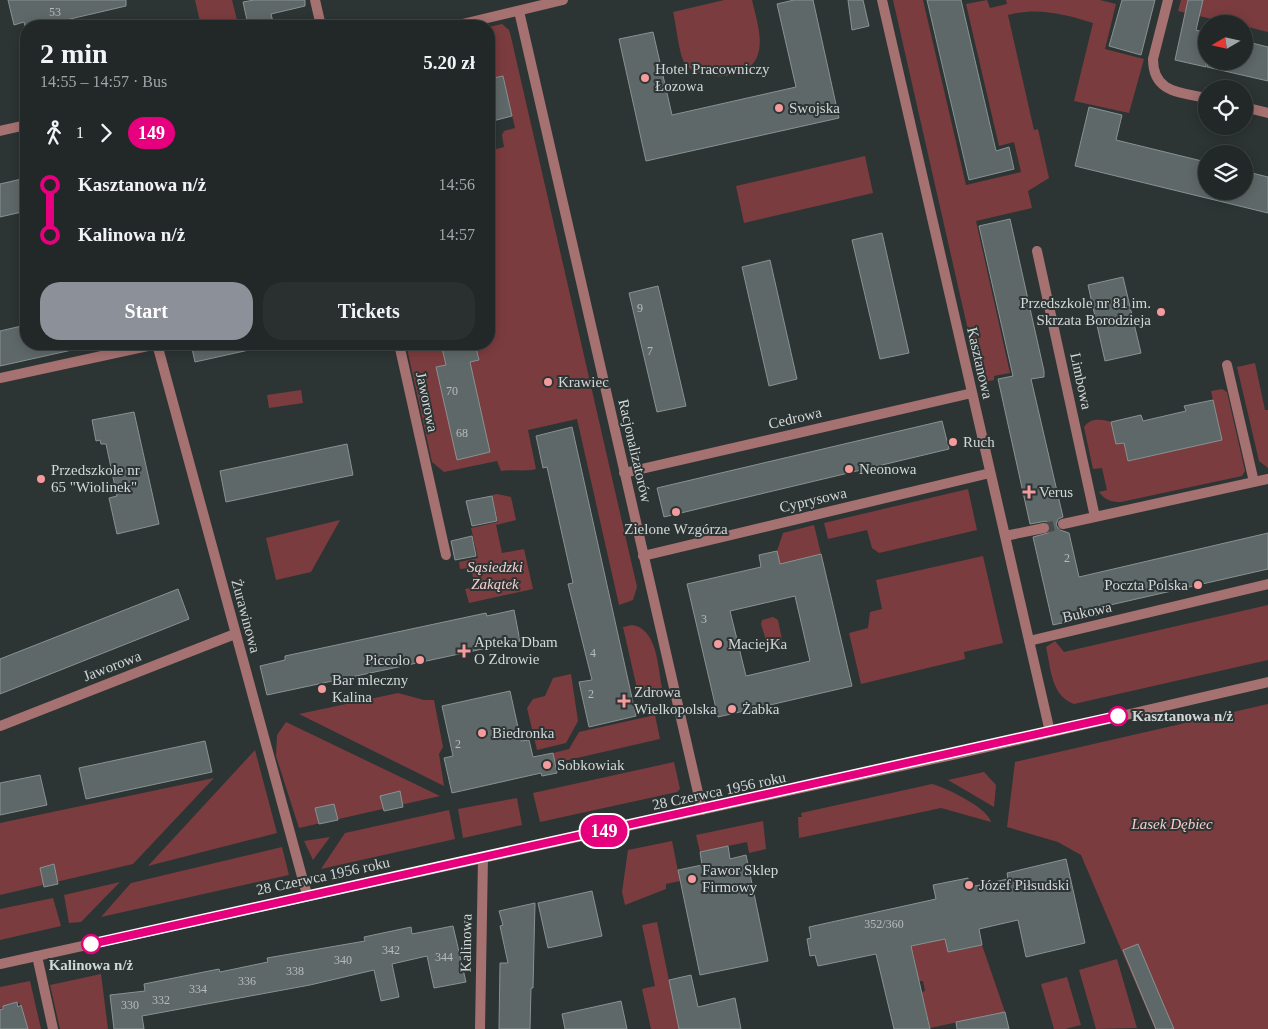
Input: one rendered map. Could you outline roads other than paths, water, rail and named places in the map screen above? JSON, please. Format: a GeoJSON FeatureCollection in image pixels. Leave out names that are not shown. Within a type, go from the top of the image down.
{"type":"FeatureCollection","features":[{"type":"Feature","properties":{"kind":"street"},"geometry":{"type":"LineString","coordinates":[[315,0],[320,20]]}},
{"type":"Feature","properties":{"kind":"street"},"geometry":{"type":"LineString","coordinates":[[480,20],[563,0]]}},
{"type":"Feature","properties":{"kind":"street","name":"Kasztanowa"},"geometry":{"type":"LineString","coordinates":[[882,0],[1050,732]]}},
{"type":"Feature","properties":{"kind":"street"},"geometry":{"type":"LineString","coordinates":[[1168,0],[1153,59],[1153,69],[1157,80],[1166,88],[1198,96]]}},
{"type":"Feature","properties":{"kind":"street","name":"Racjonalizatorów"},"geometry":{"type":"LineString","coordinates":[[519,11],[702,810]]}},
{"type":"Feature","properties":{"kind":"street"},"geometry":{"type":"LineString","coordinates":[[1253,110],[1268,113]]}},
{"type":"Feature","properties":{"kind":"street"},"geometry":{"type":"LineString","coordinates":[[0,130],[20,126]]}},
{"type":"Feature","properties":{"kind":"street","name":"Limbowa"},"geometry":{"type":"LineString","coordinates":[[1037,251],[1095,517]]}},
{"type":"Feature","properties":{"kind":"street"},"geometry":{"type":"LineString","coordinates":[[0,378],[129,350]]}},
{"type":"Feature","properties":{"kind":"street","name":"Żurawinowa"},"geometry":{"type":"LineString","coordinates":[[159,350],[307,895]]}},
{"type":"Feature","properties":{"kind":"street","name":"Jaworowa"},"geometry":{"type":"LineString","coordinates":[[400,350],[446,555]]}},
{"type":"Feature","properties":{"kind":"street"},"geometry":{"type":"LineString","coordinates":[[1227,364],[1254,482]]}},
{"type":"Feature","properties":{"kind":"street","name":"Cedrowa"},"geometry":{"type":"LineString","coordinates":[[624,473],[972,392]]}},
{"type":"Feature","properties":{"kind":"street","name":"Cyprysowa"},"geometry":{"type":"LineString","coordinates":[[644,556],[990,473]]}},
{"type":"Feature","properties":{"kind":"street"},"geometry":{"type":"LineString","coordinates":[[1063,524],[1268,479]]}},
{"type":"Feature","properties":{"kind":"street"},"geometry":{"type":"LineString","coordinates":[[1005,536],[1044,528]]}},
{"type":"Feature","properties":{"kind":"street","name":"Bukowa"},"geometry":{"type":"LineString","coordinates":[[1029,641],[1268,584]]}},
{"type":"Feature","properties":{"kind":"street","name":"Jaworowa"},"geometry":{"type":"LineString","coordinates":[[0,726],[235,634]]}},
{"type":"Feature","properties":{"kind":"street","name":"28 Czerwca 1956 roku"},"geometry":{"type":"LineString","coordinates":[[0,964],[307,895],[702,810],[1268,682]]}},
{"type":"Feature","properties":{"kind":"street","name":"Kalinowa"},"geometry":{"type":"LineString","coordinates":[[480,1029],[483,857]]}},
{"type":"Feature","properties":{"kind":"street"},"geometry":{"type":"LineString","coordinates":[[37,956],[53,1029]]}},
{"type":"Feature","properties":{"kind":"tunnel"},"geometry":{"type":"LineString","coordinates":[[1044,528],[1063,524]]}},
{"type":"Feature","properties":{"kind":"place","name":"Hotel Pracowniczy Łozowa"},"geometry":{"type":"Point","coordinates":[645,78]}},
{"type":"Feature","properties":{"kind":"place","name":"Swojska"},"geometry":{"type":"Point","coordinates":[779,108]}},
{"type":"Feature","properties":{"kind":"place","name":"Przedszkole nr 81 im. Skrzata Borodzieja"},"geometry":{"type":"Point","coordinates":[1161,312]}},
{"type":"Feature","properties":{"kind":"place","name":"Krawiec"},"geometry":{"type":"Point","coordinates":[548,382]}},
{"type":"Feature","properties":{"kind":"place","name":"Ruch"},"geometry":{"type":"Point","coordinates":[953,442]}},
{"type":"Feature","properties":{"kind":"place","name":"Neonowa"},"geometry":{"type":"Point","coordinates":[849,469]}},
{"type":"Feature","properties":{"kind":"place","name":"Przedszkole nr 65 \"Wiolinek\""},"geometry":{"type":"Point","coordinates":[41,479]}},
{"type":"Feature","properties":{"kind":"place","name":"Verus"},"geometry":{"type":"Point","coordinates":[1029,492]}},
{"type":"Feature","properties":{"kind":"place","name":"Zielone Wzgórza"},"geometry":{"type":"Point","coordinates":[676,512]}},
{"type":"Feature","properties":{"kind":"place","name":"Poczta Polska"},"geometry":{"type":"Point","coordinates":[1198,585]}},
{"type":"Feature","properties":{"kind":"place","name":"MaciejKa"},"geometry":{"type":"Point","coordinates":[718,644]}},
{"type":"Feature","properties":{"kind":"place","name":"Apteka Dbam O Zdrowie"},"geometry":{"type":"Point","coordinates":[464,651]}},
{"type":"Feature","properties":{"kind":"place","name":"Piccolo"},"geometry":{"type":"Point","coordinates":[420,660]}},
{"type":"Feature","properties":{"kind":"place","name":"Bar mleczny Kalina"},"geometry":{"type":"Point","coordinates":[322,689]}},
{"type":"Feature","properties":{"kind":"place","name":"Zdrowa Wielkopolska"},"geometry":{"type":"Point","coordinates":[624,701]}},
{"type":"Feature","properties":{"kind":"place","name":"Żabka"},"geometry":{"type":"Point","coordinates":[732,709]}},
{"type":"Feature","properties":{"kind":"place","name":"Kasztanowa n/ż"},"geometry":{"type":"Point","coordinates":[1118,716]}},
{"type":"Feature","properties":{"kind":"place","name":"Biedronka"},"geometry":{"type":"Point","coordinates":[482,733]}},
{"type":"Feature","properties":{"kind":"place","name":"Sobkowiak"},"geometry":{"type":"Point","coordinates":[547,765]}},
{"type":"Feature","properties":{"kind":"place","name":"Fawor Sklep Firmowy"},"geometry":{"type":"Point","coordinates":[692,879]}},
{"type":"Feature","properties":{"kind":"place","name":"Józef Piłsudski"},"geometry":{"type":"Point","coordinates":[969,885]}},
{"type":"Feature","properties":{"kind":"place","name":"Kalinowa n/ż"},"geometry":{"type":"Point","coordinates":[91,944]}},
{"type":"Feature","properties":{"kind":"park label","name":"Sąsiedzki Zakątek"},"geometry":{"type":"Point","coordinates":[495,576]}},
{"type":"Feature","properties":{"kind":"park label","name":"Lasek Dębiec"},"geometry":{"type":"Point","coordinates":[1172,824]}}]}
